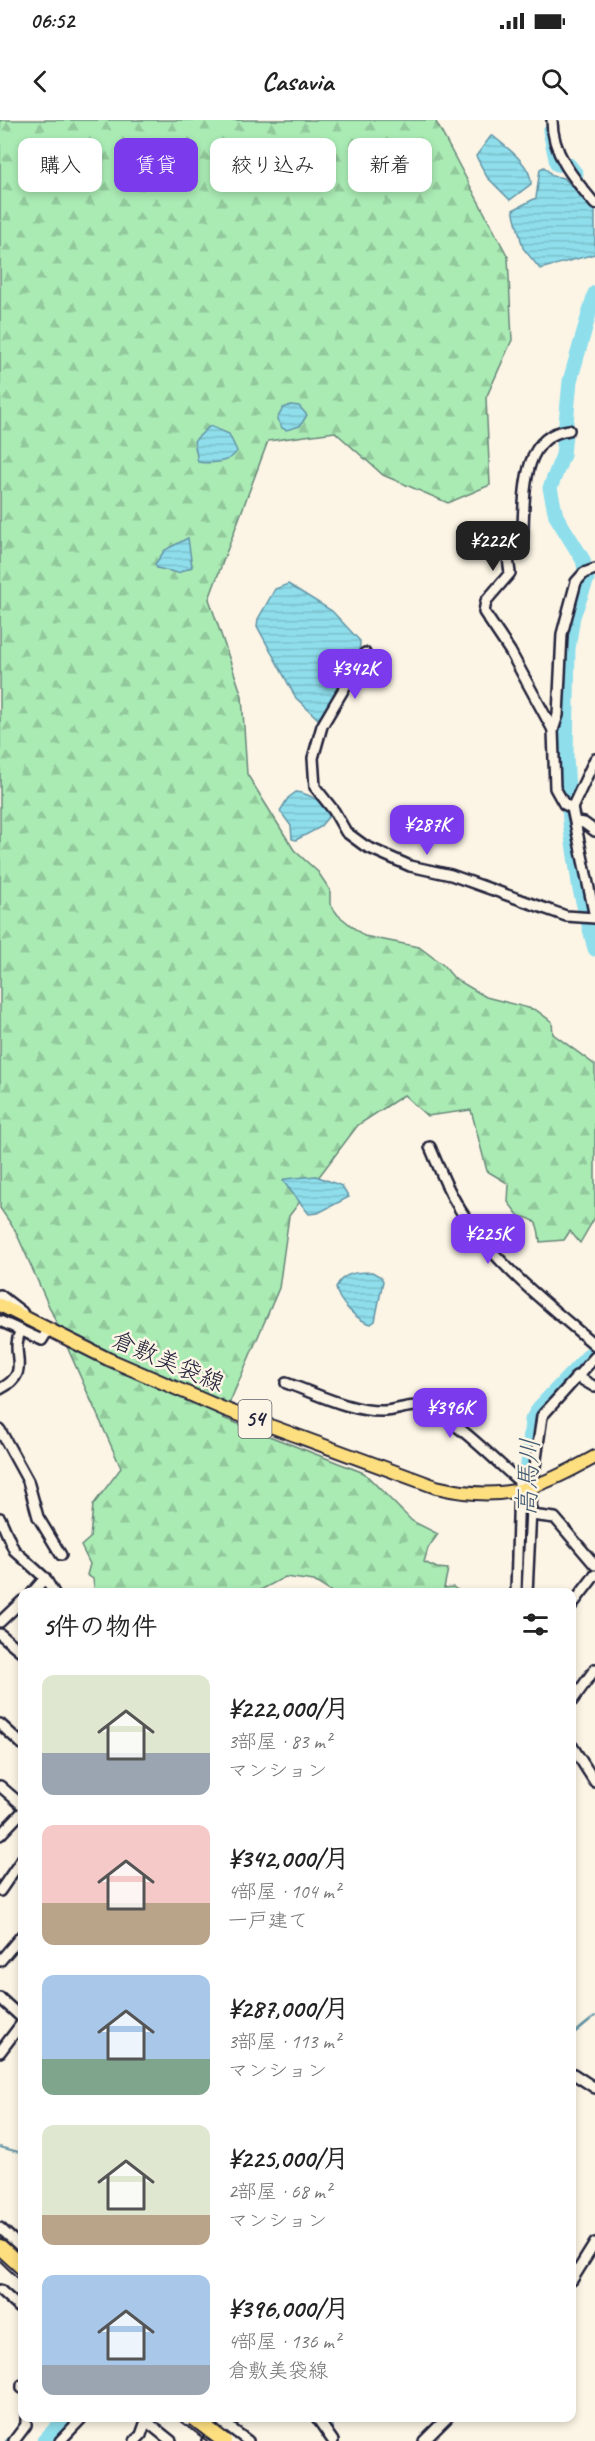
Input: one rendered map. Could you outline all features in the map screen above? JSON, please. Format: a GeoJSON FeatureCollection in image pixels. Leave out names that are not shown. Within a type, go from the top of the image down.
{"type":"FeatureCollection","features":[{"type":"Feature","properties":{"kind":"highway"},"geometry":{"type":"LineString","coordinates":[[2,2249],[18,2264]]}},
{"type":"Feature","properties":{"kind":"highway"},"geometry":{"type":"LineString","coordinates":[[199,2422],[224,2441]]}},
{"type":"Feature","properties":{"kind":"main road","name":"倉敷美袋線"},"geometry":{"type":"LineString","coordinates":[[0,1305],[108,1359],[224,1409],[436,1487],[468,1494],[526,1489],[595,1457]]}},
{"type":"Feature","properties":{"kind":"street"},"geometry":{"type":"LineString","coordinates":[[552,120],[555,142],[567,169],[595,204]]}},
{"type":"Feature","properties":{"kind":"street"},"geometry":{"type":"LineString","coordinates":[[553,730],[510,651],[484,612],[486,601],[510,573],[506,559],[508,553],[522,541],[526,483],[534,454],[542,443],[552,436],[569,430]]}},
{"type":"Feature","properties":{"kind":"street"},"geometry":{"type":"LineString","coordinates":[[572,808],[564,804],[555,788],[553,730],[558,715],[562,634],[579,577],[595,569]]}},
{"type":"Feature","properties":{"kind":"street"},"geometry":{"type":"LineString","coordinates":[[365,653],[322,726],[313,758],[315,788],[334,811],[346,832],[365,846],[410,866],[451,875],[566,916],[595,918],[572,808],[595,759]]}},
{"type":"Feature","properties":{"kind":"street"},"geometry":{"type":"LineString","coordinates":[[576,822],[584,823],[595,831]]}},
{"type":"Feature","properties":{"kind":"street"},"geometry":{"type":"LineString","coordinates":[[430,1147],[464,1215],[480,1237],[514,1275],[595,1345]]}},
{"type":"Feature","properties":{"kind":"street"},"geometry":{"type":"LineString","coordinates":[[0,1295],[36,1324]]}},
{"type":"Feature","properties":{"kind":"street"},"geometry":{"type":"LineString","coordinates":[[0,1321],[42,1340],[48,1330]]}},
{"type":"Feature","properties":{"kind":"street"},"geometry":{"type":"LineString","coordinates":[[0,1389],[11,1384],[18,1373],[20,1362],[15,1350],[21,1330]]}},
{"type":"Feature","properties":{"kind":"street"},"geometry":{"type":"LineString","coordinates":[[516,1588],[526,1489],[542,1416],[595,1356]]}},
{"type":"Feature","properties":{"kind":"street"},"geometry":{"type":"LineString","coordinates":[[576,1376],[595,1387]]}},
{"type":"Feature","properties":{"kind":"street"},"geometry":{"type":"LineString","coordinates":[[286,1383],[361,1408],[384,1412],[407,1406],[425,1408],[446,1419],[519,1481],[526,1489],[531,1515],[527,1588]]}},
{"type":"Feature","properties":{"kind":"street"},"geometry":{"type":"LineString","coordinates":[[0,1432],[28,1481],[38,1517],[61,1555]]}},
{"type":"Feature","properties":{"kind":"street"},"geometry":{"type":"LineString","coordinates":[[531,1515],[555,1518],[595,1565]]}},
{"type":"Feature","properties":{"kind":"street"},"geometry":{"type":"LineString","coordinates":[[0,1518],[14,1550],[45,1578],[51,1588]]}},
{"type":"Feature","properties":{"kind":"street"},"geometry":{"type":"LineString","coordinates":[[576,1600],[595,1575]]}},
{"type":"Feature","properties":{"kind":"street"},"geometry":{"type":"LineString","coordinates":[[36,1588],[45,1578]]}},
{"type":"Feature","properties":{"kind":"street"},"geometry":{"type":"LineString","coordinates":[[0,1622],[18,1605]]}},
{"type":"Feature","properties":{"kind":"street"},"geometry":{"type":"LineString","coordinates":[[0,1634],[18,1650]]}},
{"type":"Feature","properties":{"kind":"street"},"geometry":{"type":"LineString","coordinates":[[576,1696],[595,1670]]}},
{"type":"Feature","properties":{"kind":"street"},"geometry":{"type":"LineString","coordinates":[[0,1724],[18,1740]]}},
{"type":"Feature","properties":{"kind":"street"},"geometry":{"type":"LineString","coordinates":[[576,1752],[595,1782]]}},
{"type":"Feature","properties":{"kind":"street"},"geometry":{"type":"LineString","coordinates":[[0,1786],[18,1802]]}},
{"type":"Feature","properties":{"kind":"street"},"geometry":{"type":"LineString","coordinates":[[0,1836],[18,1816]]}},
{"type":"Feature","properties":{"kind":"street"},"geometry":{"type":"LineString","coordinates":[[0,1891],[18,1865]]}},
{"type":"Feature","properties":{"kind":"street"},"geometry":{"type":"LineString","coordinates":[[0,1961],[18,1940]]}},
{"type":"Feature","properties":{"kind":"street"},"geometry":{"type":"LineString","coordinates":[[0,1998],[18,2014]]}},
{"type":"Feature","properties":{"kind":"street"},"geometry":{"type":"LineString","coordinates":[[0,2052],[18,2028]]}},
{"type":"Feature","properties":{"kind":"street"},"geometry":{"type":"LineString","coordinates":[[576,2076],[595,2088]]}},
{"type":"Feature","properties":{"kind":"street"},"geometry":{"type":"LineString","coordinates":[[0,2228],[18,2244]]}},
{"type":"Feature","properties":{"kind":"street"},"geometry":{"type":"LineString","coordinates":[[576,2276],[591,2260],[595,2243]]}},
{"type":"Feature","properties":{"kind":"street"},"geometry":{"type":"LineString","coordinates":[[0,2290],[18,2306]]}},
{"type":"Feature","properties":{"kind":"street"},"geometry":{"type":"LineString","coordinates":[[14,2441],[26,2422]]}},
{"type":"Feature","properties":{"kind":"street"},"geometry":{"type":"LineString","coordinates":[[60,2441],[77,2422]]}},
{"type":"Feature","properties":{"kind":"street"},"geometry":{"type":"LineString","coordinates":[[141,2439],[146,2422]]}},
{"type":"Feature","properties":{"kind":"street"},"geometry":{"type":"LineString","coordinates":[[149,2422],[171,2441]]}},
{"type":"Feature","properties":{"kind":"street"},"geometry":{"type":"LineString","coordinates":[[222,2422],[248,2441]]}},
{"type":"Feature","properties":{"kind":"street"},"geometry":{"type":"LineString","coordinates":[[207,2441],[230,2422]]}},
{"type":"Feature","properties":{"kind":"street"},"geometry":{"type":"LineString","coordinates":[[321,2422],[333,2441]]}},
{"type":"Feature","properties":{"kind":"street"},"geometry":{"type":"LineString","coordinates":[[424,2441],[443,2422]]}},
{"type":"Feature","properties":{"kind":"green space"},"geometry":{"type":"Polygon","coordinates":[[[0,120],[435,120],[508,257],[512,340],[486,398],[490,485],[448,503],[383,475],[335,432],[268,441],[209,599],[242,696],[247,774],[294,850],[318,872],[330,890],[330,904],[338,915],[364,936],[419,947],[443,965],[454,978],[486,997],[536,1010],[552,1022],[553,1034],[595,1065],[595,1217],[580,1243],[570,1231],[564,1240],[540,1242],[536,1223],[519,1216],[508,1202],[509,1184],[487,1171],[471,1110],[427,1116],[404,1095],[358,1125],[289,1216],[279,1288],[223,1418],[364,1473],[412,1521],[438,1534],[428,1548],[424,1562],[437,1568],[448,1569],[444,1588],[325,1588],[314,1581],[285,1577],[264,1588],[94,1588],[93,1579],[87,1575],[90,1564],[81,1546],[90,1538],[93,1505],[121,1468],[15,1230],[0,1208],[0,120]]]}},
{"type":"Feature","properties":{"kind":"water"},"geometry":{"type":"Polygon","coordinates":[[[491,136],[523,163],[530,177],[531,184],[510,200],[487,177],[476,156],[491,136]]]}},
{"type":"Feature","properties":{"kind":"water"},"geometry":{"type":"Polygon","coordinates":[[[544,167],[553,176],[564,178],[595,209],[595,254],[540,269],[523,248],[513,210],[536,198],[540,169],[544,167]]]}},
{"type":"Feature","properties":{"kind":"water"},"geometry":{"type":"Polygon","coordinates":[[[291,405],[299,406],[307,415],[300,426],[286,430],[282,428],[277,419],[283,408],[291,405]]]}},
{"type":"Feature","properties":{"kind":"water"},"geometry":{"type":"Polygon","coordinates":[[[210,426],[229,434],[237,451],[225,460],[214,463],[198,462],[194,441],[210,426]]]}},
{"type":"Feature","properties":{"kind":"water"},"geometry":{"type":"Polygon","coordinates":[[[188,538],[192,567],[178,573],[157,568],[155,564],[165,550],[188,538]]]}},
{"type":"Feature","properties":{"kind":"water"},"geometry":{"type":"Polygon","coordinates":[[[288,584],[332,611],[360,641],[356,660],[345,683],[318,719],[296,698],[257,626],[258,619],[275,589],[288,584]]]}},
{"type":"Feature","properties":{"kind":"water"},"geometry":{"type":"Polygon","coordinates":[[[296,792],[316,800],[329,816],[319,828],[296,840],[292,839],[291,826],[280,811],[288,798],[296,792]]]}},
{"type":"Feature","properties":{"kind":"water"},"geometry":{"type":"Polygon","coordinates":[[[316,1176],[342,1186],[349,1197],[318,1213],[309,1214],[283,1181],[316,1176]]]}},
{"type":"Feature","properties":{"kind":"water"},"geometry":{"type":"Polygon","coordinates":[[[372,1272],[381,1277],[383,1281],[375,1321],[371,1324],[349,1310],[340,1299],[336,1288],[346,1276],[372,1272]]]}},
{"type":"Feature","properties":{"kind":"waterway","name":"高馬川"},"geometry":{"type":"LineString","coordinates":[[550,131],[557,164],[569,165],[576,174]]}},
{"type":"Feature","properties":{"kind":"waterway","name":"高馬川"},"geometry":{"type":"LineString","coordinates":[[595,293],[570,381],[563,455],[550,488],[556,516],[583,560],[587,579],[573,616],[568,649],[566,756],[570,823],[580,890],[595,949]]}},
{"type":"Feature","properties":{"kind":"waterway","name":"高馬川"},"geometry":{"type":"LineString","coordinates":[[521,1588],[524,1508],[532,1420],[539,1408],[595,1349]]}},
{"type":"Feature","properties":{"kind":"waterway"},"geometry":{"type":"LineString","coordinates":[[576,2032],[595,2016]]}},
{"type":"Feature","properties":{"kind":"waterway"},"geometry":{"type":"LineString","coordinates":[[0,2147],[18,2152]]}},
{"type":"Feature","properties":{"kind":"waterway","name":"高馬川"},"geometry":{"type":"LineString","coordinates":[[44,2441],[62,2422]]}},
{"type":"Feature","properties":{"kind":"waterway"},"geometry":{"type":"LineString","coordinates":[[314,2422],[326,2441]]}},
{"type":"Feature","properties":{"kind":"waterway"},"geometry":{"type":"LineString","coordinates":[[332,2422],[333,2434]]}},
{"type":"Feature","properties":{"kind":"waterway"},"geometry":{"type":"LineString","coordinates":[[6,2441],[17,2430]]}},
{"type":"Feature","properties":{"kind":"railway"},"geometry":{"type":"LineString","coordinates":[[0,2261],[18,2278]]}},
{"type":"Feature","properties":{"kind":"railway"},"geometry":{"type":"LineString","coordinates":[[182,2422],[207,2441]]}}]}
